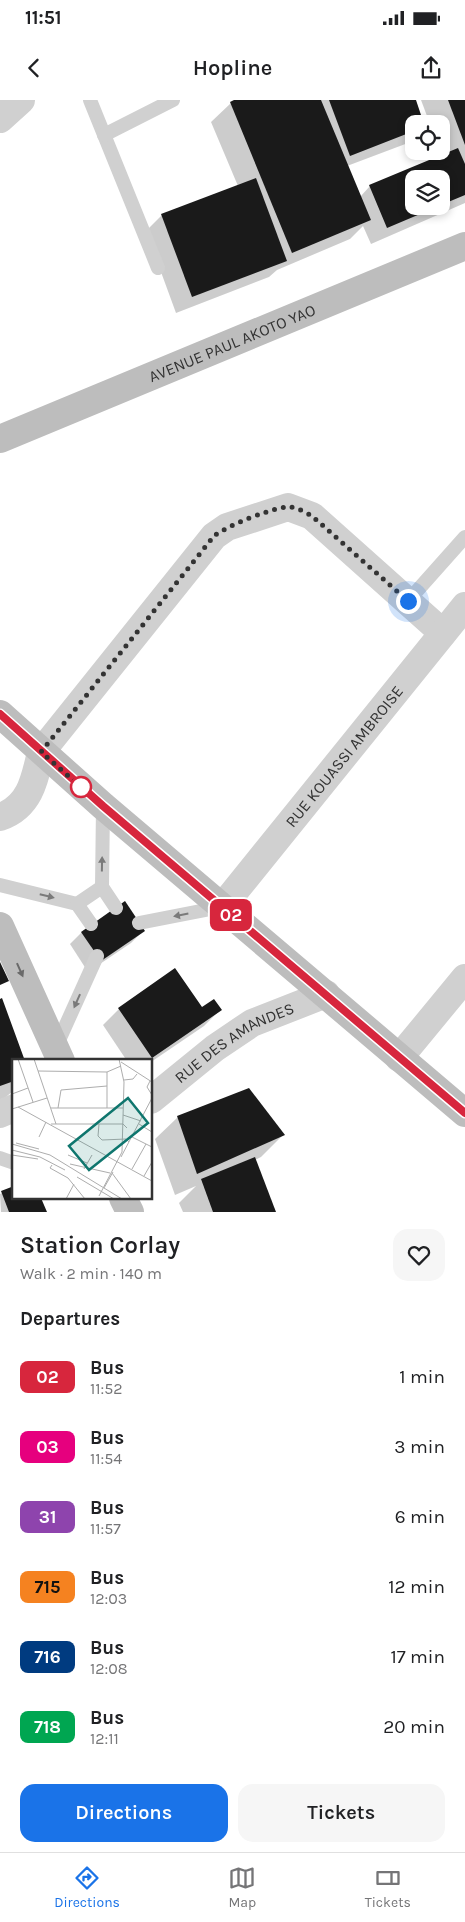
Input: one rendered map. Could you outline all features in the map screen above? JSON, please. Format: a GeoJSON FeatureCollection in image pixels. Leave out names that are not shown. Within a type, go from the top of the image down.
{"type":"FeatureCollection","features":[{"type":"Feature","properties":{"kind":"street"},"geometry":{"type":"LineString","coordinates":[[0,119],[21,100]]}},
{"type":"Feature","properties":{"kind":"street","name":"AVENUE PAUL AKOTO YAO"},"geometry":{"type":"LineString","coordinates":[[0,439],[465,246]]}},
{"type":"Feature","properties":{"kind":"street"},"geometry":{"type":"LineString","coordinates":[[0,817],[21,804],[34,785],[41,752],[214,536],[227,526],[288,506],[300,510],[312,516],[443,633]]}},
{"type":"Feature","properties":{"kind":"street","name":"RUE KOUASSI AMBROISE"},"geometry":{"type":"LineString","coordinates":[[222,907],[465,606]]}},
{"type":"Feature","properties":{"kind":"street"},"geometry":{"type":"LineString","coordinates":[[0,714],[103,806],[465,1112]]}},
{"type":"Feature","properties":{"kind":"street"},"geometry":{"type":"LineString","coordinates":[[0,926],[58,1055]]}},
{"type":"Feature","properties":{"kind":"street"},"geometry":{"type":"LineString","coordinates":[[399,1058],[465,978]]}},
{"type":"Feature","properties":{"kind":"street","name":"RUE DES AMANDES"},"geometry":{"type":"LineString","coordinates":[[152,1099],[215,1048],[252,1022],[326,994]]}},
{"type":"Feature","properties":{"kind":"street"},"geometry":{"type":"LineString","coordinates":[[0,1114],[12,1109]]}},
{"type":"Feature","properties":{"kind":"street"},"geometry":{"type":"LineString","coordinates":[[124,1200],[130,1212]]}},
{"type":"Feature","properties":{"kind":"lane"},"geometry":{"type":"LineString","coordinates":[[90,100],[158,268]]}},
{"type":"Feature","properties":{"kind":"lane"},"geometry":{"type":"LineString","coordinates":[[104,134],[173,100]]}},
{"type":"Feature","properties":{"kind":"lane"},"geometry":{"type":"LineString","coordinates":[[408,601],[465,537]]}},
{"type":"Feature","properties":{"kind":"lane"},"geometry":{"type":"LineString","coordinates":[[103,806],[102,887],[116,908]]}},
{"type":"Feature","properties":{"kind":"lane"},"geometry":{"type":"LineString","coordinates":[[0,885],[78,904],[92,924]]}},
{"type":"Feature","properties":{"kind":"lane"},"geometry":{"type":"LineString","coordinates":[[78,904],[102,887]]}},
{"type":"Feature","properties":{"kind":"lane"},"geometry":{"type":"LineString","coordinates":[[139,922],[222,907]]}},
{"type":"Feature","properties":{"kind":"lane"},"geometry":{"type":"LineString","coordinates":[[58,1055],[97,956]]}},
{"type":"Feature","properties":{"kind":"lane"},"geometry":{"type":"LineString","coordinates":[[0,1158],[12,1162]]}},
{"type":"Feature","properties":{"kind":"building"},"geometry":{"type":"Polygon","coordinates":[[[234,100],[321,100],[371,220],[292,253],[230,102],[234,100]]]}},
{"type":"Feature","properties":{"kind":"building"},"geometry":{"type":"Polygon","coordinates":[[[329,100],[416,100],[421,115],[405,115],[405,135],[350,156],[329,100]]]}},
{"type":"Feature","properties":{"kind":"building"},"geometry":{"type":"Polygon","coordinates":[[[448,100],[465,100],[465,145],[448,100]]]}},
{"type":"Feature","properties":{"kind":"building"},"geometry":{"type":"Polygon","coordinates":[[[458,148],[465,164],[465,195],[450,201],[450,170],[405,170],[429,160],[450,160],[450,151],[458,148]]]}},
{"type":"Feature","properties":{"kind":"building"},"geometry":{"type":"Polygon","coordinates":[[[405,170],[405,215],[418,215],[387,228],[369,185],[405,170]]]}},
{"type":"Feature","properties":{"kind":"building"},"geometry":{"type":"Polygon","coordinates":[[[256,178],[287,261],[192,297],[161,214],[256,178]]]}},
{"type":"Feature","properties":{"kind":"building"},"geometry":{"type":"Polygon","coordinates":[[[125,901],[145,931],[101,961],[81,932],[125,901]]]}},
{"type":"Feature","properties":{"kind":"building"},"geometry":{"type":"Polygon","coordinates":[[[0,962],[9,981],[0,985],[0,962]]]}},
{"type":"Feature","properties":{"kind":"building"},"geometry":{"type":"Polygon","coordinates":[[[175,968],[202,1007],[214,999],[222,1010],[152,1058],[118,1008],[175,968]]]}},
{"type":"Feature","properties":{"kind":"building"},"geometry":{"type":"Polygon","coordinates":[[[2,998],[24,1059],[12,1059],[12,1082],[0,1086],[0,999],[2,998]]]}},
{"type":"Feature","properties":{"kind":"building"},"geometry":{"type":"Polygon","coordinates":[[[249,1088],[285,1135],[197,1174],[177,1116],[249,1088]]]}},
{"type":"Feature","properties":{"kind":"building"},"geometry":{"type":"Polygon","coordinates":[[[255,1157],[276,1212],[213,1212],[201,1179],[255,1157]]]}},
{"type":"Feature","properties":{"kind":"building"},"geometry":{"type":"Polygon","coordinates":[[[12,1187],[12,1200],[42,1200],[47,1212],[9,1212],[1,1191],[12,1187]]]}},
{"type":"Feature","properties":{"kind":"bus line","name":"02"},"geometry":{"type":"LineString","coordinates":[[0,714],[48,759],[465,1113]]}},
{"type":"Feature","properties":{"kind":"route"},"geometry":{"type":"LineString","coordinates":[[81,787],[41,752],[214,536],[227,526],[288,506],[300,510],[312,516],[408,601]]}}]}
